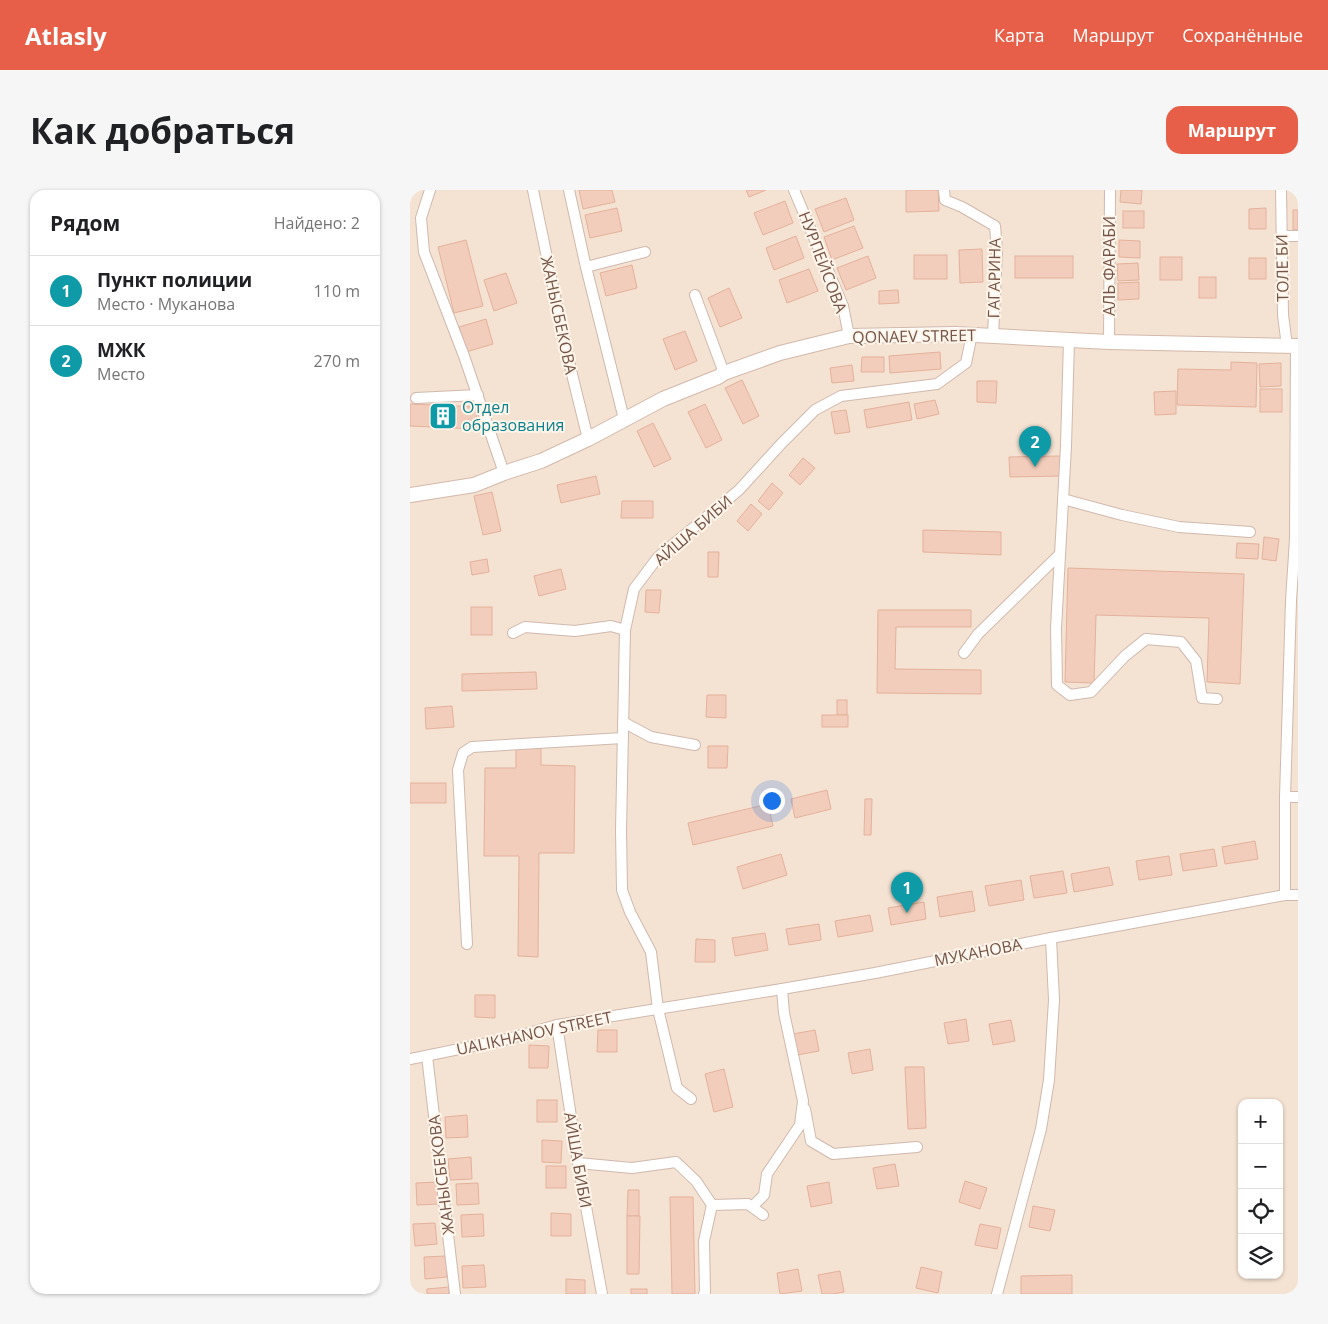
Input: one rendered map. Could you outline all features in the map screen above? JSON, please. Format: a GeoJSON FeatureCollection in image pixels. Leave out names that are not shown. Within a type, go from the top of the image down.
{"type":"FeatureCollection","features":[{"type":"Feature","properties":{"kind":"main road","name":"QONAEV STREET"},"geometry":{"type":"LineString","coordinates":[[410,495],[474,485],[541,461],[588,439],[663,399],[724,373],[780,353],[849,336],[972,334],[1109,342],[1294,346]]}},
{"type":"Feature","properties":{"kind":"street"},"geometry":{"type":"LineString","coordinates":[[430,190],[421,218],[424,252],[464,356],[504,473]]}},
{"type":"Feature","properties":{"kind":"street","name":"ЖАНЫСБЕКОВА"},"geometry":{"type":"LineString","coordinates":[[533,190],[567,354],[588,439]]}},
{"type":"Feature","properties":{"kind":"street"},"geometry":{"type":"LineString","coordinates":[[570,190],[586,267],[624,419]]}},
{"type":"Feature","properties":{"kind":"street","name":"НУРПЕЙСОВА"},"geometry":{"type":"LineString","coordinates":[[794,190],[843,306],[849,336]]}},
{"type":"Feature","properties":{"kind":"street","name":"ГАГАРИНА"},"geometry":{"type":"LineString","coordinates":[[944,190],[945,200],[962,207],[995,226],[997,252],[993,336]]}},
{"type":"Feature","properties":{"kind":"street","name":"АЛЬ ФАРАБИ"},"geometry":{"type":"LineString","coordinates":[[1109,342],[1110,190]]}},
{"type":"Feature","properties":{"kind":"street","name":"ТОЛЕ БИ"},"geometry":{"type":"LineString","coordinates":[[1281,190],[1283,315],[1294,346],[1295,601],[1285,797],[1285,895]]}},
{"type":"Feature","properties":{"kind":"street"},"geometry":{"type":"LineString","coordinates":[[1282,236],[1298,236]]}},
{"type":"Feature","properties":{"kind":"street"},"geometry":{"type":"LineString","coordinates":[[586,267],[645,252]]}},
{"type":"Feature","properties":{"kind":"street"},"geometry":{"type":"LineString","coordinates":[[695,295],[724,373]]}},
{"type":"Feature","properties":{"kind":"street","name":"АЙША БИБИ"},"geometry":{"type":"LineString","coordinates":[[691,1100],[677,1088],[658,1009],[651,952],[630,912],[622,890],[621,831],[625,630],[634,589],[658,557],[739,490],[815,410],[841,396],[936,384],[966,363],[972,334]]}},
{"type":"Feature","properties":{"kind":"street"},"geometry":{"type":"LineString","coordinates":[[1069,340],[1064,499],[1056,628],[1057,685],[1070,695],[1091,692],[1125,656],[1146,640],[1181,642],[1196,661],[1202,698],[1218,699]]}},
{"type":"Feature","properties":{"kind":"street"},"geometry":{"type":"LineString","coordinates":[[416,398],[478,396]]}},
{"type":"Feature","properties":{"kind":"street"},"geometry":{"type":"LineString","coordinates":[[1064,499],[1122,515],[1179,527],[1250,532]]}},
{"type":"Feature","properties":{"kind":"street"},"geometry":{"type":"LineString","coordinates":[[964,653],[978,634],[1060,554]]}},
{"type":"Feature","properties":{"kind":"street"},"geometry":{"type":"LineString","coordinates":[[513,633],[525,627],[575,631],[611,626],[625,630]]}},
{"type":"Feature","properties":{"kind":"street"},"geometry":{"type":"LineString","coordinates":[[623,722],[651,736],[694,745]]}},
{"type":"Feature","properties":{"kind":"street"},"geometry":{"type":"LineString","coordinates":[[467,944],[458,770],[463,753],[472,747],[623,738]]}},
{"type":"Feature","properties":{"kind":"street"},"geometry":{"type":"LineString","coordinates":[[1285,797],[1298,797]]}},
{"type":"Feature","properties":{"kind":"street","name":"МУКАНОВА"},"geometry":{"type":"LineString","coordinates":[[658,1009],[875,973],[1051,938],[1298,894]]}},
{"type":"Feature","properties":{"kind":"street"},"geometry":{"type":"LineString","coordinates":[[997,1294],[1041,1129],[1050,1080],[1054,1000],[1051,938]]}},
{"type":"Feature","properties":{"kind":"street"},"geometry":{"type":"LineString","coordinates":[[782,989],[784,1013],[811,1141],[833,1154],[917,1147]]}},
{"type":"Feature","properties":{"kind":"street","name":"UALIKHANOV STREET"},"geometry":{"type":"LineString","coordinates":[[410,1059],[508,1039],[557,1025],[658,1009]]}},
{"type":"Feature","properties":{"kind":"street","name":"АЙША БИБИ"},"geometry":{"type":"LineString","coordinates":[[557,1025],[578,1163],[602,1294]]}},
{"type":"Feature","properties":{"kind":"street","name":"ЖАНЫСБЕКОВА"},"geometry":{"type":"LineString","coordinates":[[427,1056],[455,1294]]}},
{"type":"Feature","properties":{"kind":"street"},"geometry":{"type":"LineString","coordinates":[[752,1207],[764,1194],[767,1174],[800,1125],[804,1101]]}},
{"type":"Feature","properties":{"kind":"street"},"geometry":{"type":"LineString","coordinates":[[578,1163],[632,1168],[676,1162],[696,1181],[712,1205],[704,1241],[704,1294]]}},
{"type":"Feature","properties":{"kind":"street"},"geometry":{"type":"LineString","coordinates":[[712,1205],[748,1204],[764,1215]]}},
{"type":"Feature","properties":{"kind":"shaded area"},"geometry":{"type":"Polygon","coordinates":[[[410,190],[1298,190],[1298,1294],[410,1294],[410,190]]]}},
{"type":"Feature","properties":{"kind":"building"},"geometry":{"type":"Polygon","coordinates":[[[579,190],[612,190],[615,202],[583,209],[579,190]]]}},
{"type":"Feature","properties":{"kind":"building"},"geometry":{"type":"Polygon","coordinates":[[[746,190],[766,190],[749,197],[746,190]]]}},
{"type":"Feature","properties":{"kind":"building"},"geometry":{"type":"Polygon","coordinates":[[[906,190],[938,190],[939,211],[906,212],[906,190]]]}},
{"type":"Feature","properties":{"kind":"building"},"geometry":{"type":"Polygon","coordinates":[[[1121,190],[1142,190],[1141,204],[1120,202],[1121,190]]]}},
{"type":"Feature","properties":{"kind":"building"},"geometry":{"type":"Polygon","coordinates":[[[846,198],[854,220],[824,232],[815,209],[846,198]]]}},
{"type":"Feature","properties":{"kind":"building"},"geometry":{"type":"Polygon","coordinates":[[[785,201],[793,223],[763,235],[754,213],[785,201]]]}},
{"type":"Feature","properties":{"kind":"building"},"geometry":{"type":"Polygon","coordinates":[[[617,208],[622,231],[590,238],[585,215],[617,208]]]}},
{"type":"Feature","properties":{"kind":"building"},"geometry":{"type":"Polygon","coordinates":[[[1266,208],[1266,229],[1249,229],[1249,209],[1266,208]]]}},
{"type":"Feature","properties":{"kind":"building"},"geometry":{"type":"Polygon","coordinates":[[[1293,210],[1298,210],[1298,230],[1293,230],[1293,210]]]}},
{"type":"Feature","properties":{"kind":"building"},"geometry":{"type":"Polygon","coordinates":[[[1123,211],[1144,211],[1144,228],[1123,228],[1123,211]]]}},
{"type":"Feature","properties":{"kind":"building"},"geometry":{"type":"Polygon","coordinates":[[[854,226],[863,248],[832,260],[824,237],[854,226]]]}},
{"type":"Feature","properties":{"kind":"building"},"geometry":{"type":"Polygon","coordinates":[[[796,236],[804,258],[774,270],[766,248],[796,236]]]}},
{"type":"Feature","properties":{"kind":"building"},"geometry":{"type":"Polygon","coordinates":[[[466,240],[483,306],[454,313],[438,247],[466,240]]]}},
{"type":"Feature","properties":{"kind":"building"},"geometry":{"type":"Polygon","coordinates":[[[1119,240],[1140,241],[1140,258],[1119,257],[1119,240]]]}},
{"type":"Feature","properties":{"kind":"building"},"geometry":{"type":"Polygon","coordinates":[[[982,249],[983,282],[960,283],[959,250],[982,249]]]}},
{"type":"Feature","properties":{"kind":"building"},"geometry":{"type":"Polygon","coordinates":[[[914,255],[947,255],[947,279],[914,279],[914,255]]]}},
{"type":"Feature","properties":{"kind":"building"},"geometry":{"type":"Polygon","coordinates":[[[868,256],[876,278],[846,290],[837,268],[868,256]]]}},
{"type":"Feature","properties":{"kind":"building"},"geometry":{"type":"Polygon","coordinates":[[[1015,256],[1073,256],[1073,278],[1015,278],[1015,256]]]}},
{"type":"Feature","properties":{"kind":"building"},"geometry":{"type":"Polygon","coordinates":[[[1160,257],[1182,257],[1182,280],[1160,280],[1160,257]]]}},
{"type":"Feature","properties":{"kind":"building"},"geometry":{"type":"Polygon","coordinates":[[[1249,258],[1266,258],[1266,279],[1249,279],[1249,258]]]}},
{"type":"Feature","properties":{"kind":"building"},"geometry":{"type":"Polygon","coordinates":[[[1138,263],[1139,280],[1118,281],[1117,264],[1138,263]]]}},
{"type":"Feature","properties":{"kind":"building"},"geometry":{"type":"Polygon","coordinates":[[[632,265],[637,288],[606,296],[600,273],[632,265]]]}},
{"type":"Feature","properties":{"kind":"building"},"geometry":{"type":"Polygon","coordinates":[[[809,269],[818,291],[787,303],[779,280],[809,269]]]}},
{"type":"Feature","properties":{"kind":"building"},"geometry":{"type":"Polygon","coordinates":[[[506,273],[517,303],[494,311],[484,280],[506,273]]]}},
{"type":"Feature","properties":{"kind":"building"},"geometry":{"type":"Polygon","coordinates":[[[1199,277],[1216,277],[1216,298],[1199,298],[1199,277]]]}},
{"type":"Feature","properties":{"kind":"building"},"geometry":{"type":"Polygon","coordinates":[[[1139,282],[1139,299],[1118,300],[1118,283],[1139,282]]]}},
{"type":"Feature","properties":{"kind":"building"},"geometry":{"type":"Polygon","coordinates":[[[729,288],[742,318],[720,327],[708,298],[729,288]]]}},
{"type":"Feature","properties":{"kind":"building"},"geometry":{"type":"Polygon","coordinates":[[[898,290],[899,303],[879,304],[879,291],[898,290]]]}},
{"type":"Feature","properties":{"kind":"building"},"geometry":{"type":"Polygon","coordinates":[[[486,319],[493,344],[466,352],[459,327],[486,319]]]}},
{"type":"Feature","properties":{"kind":"building"},"geometry":{"type":"Polygon","coordinates":[[[685,331],[697,361],[675,370],[663,339],[685,331]]]}},
{"type":"Feature","properties":{"kind":"building"},"geometry":{"type":"Polygon","coordinates":[[[940,352],[941,369],[890,373],[889,356],[940,352]]]}},
{"type":"Feature","properties":{"kind":"building"},"geometry":{"type":"Polygon","coordinates":[[[862,357],[884,357],[884,372],[861,372],[862,357]]]}},
{"type":"Feature","properties":{"kind":"building"},"geometry":{"type":"Polygon","coordinates":[[[1231,362],[1257,363],[1256,407],[1177,405],[1178,369],[1231,370],[1231,362]]]}},
{"type":"Feature","properties":{"kind":"building"},"geometry":{"type":"Polygon","coordinates":[[[1281,363],[1281,386],[1260,387],[1259,364],[1281,363]]]}},
{"type":"Feature","properties":{"kind":"building"},"geometry":{"type":"Polygon","coordinates":[[[852,365],[854,381],[832,383],[830,368],[852,365]]]}},
{"type":"Feature","properties":{"kind":"building"},"geometry":{"type":"Polygon","coordinates":[[[742,380],[759,416],[743,424],[725,388],[742,380]]]}},
{"type":"Feature","properties":{"kind":"building"},"geometry":{"type":"Polygon","coordinates":[[[977,381],[997,381],[996,403],[977,402],[977,381]]]}},
{"type":"Feature","properties":{"kind":"building"},"geometry":{"type":"Polygon","coordinates":[[[1260,389],[1282,389],[1282,412],[1260,412],[1260,389]]]}},
{"type":"Feature","properties":{"kind":"building"},"geometry":{"type":"Polygon","coordinates":[[[1176,391],[1176,414],[1155,415],[1154,392],[1176,391]]]}},
{"type":"Feature","properties":{"kind":"building"},"geometry":{"type":"Polygon","coordinates":[[[935,400],[939,414],[917,419],[914,404],[935,400]]]}},
{"type":"Feature","properties":{"kind":"building"},"geometry":{"type":"Polygon","coordinates":[[[909,402],[912,420],[867,428],[864,410],[909,402]]]}},
{"type":"Feature","properties":{"kind":"building","name":"Отдел образования"},"geometry":{"type":"Polygon","coordinates":[[[410,404],[477,407],[476,429],[410,426],[410,404]]]}},
{"type":"Feature","properties":{"kind":"building"},"geometry":{"type":"Polygon","coordinates":[[[705,404],[722,440],[706,448],[688,412],[705,404]]]}},
{"type":"Feature","properties":{"kind":"building"},"geometry":{"type":"Polygon","coordinates":[[[846,410],[850,432],[835,434],[831,412],[846,410]]]}},
{"type":"Feature","properties":{"kind":"building"},"geometry":{"type":"Polygon","coordinates":[[[653,423],[671,459],[654,467],[637,431],[653,423]]]}},
{"type":"Feature","properties":{"kind":"building"},"geometry":{"type":"Polygon","coordinates":[[[1060,456],[1061,476],[1010,477],[1009,457],[1060,456]]]}},
{"type":"Feature","properties":{"kind":"building"},"geometry":{"type":"Polygon","coordinates":[[[803,458],[815,468],[800,485],[789,475],[803,458]]]}},
{"type":"Feature","properties":{"kind":"building"},"geometry":{"type":"Polygon","coordinates":[[[596,476],[600,494],[561,503],[557,485],[596,476]]]}},
{"type":"Feature","properties":{"kind":"building"},"geometry":{"type":"Polygon","coordinates":[[[772,483],[783,493],[769,510],[758,501],[772,483]]]}},
{"type":"Feature","properties":{"kind":"building"},"geometry":{"type":"Polygon","coordinates":[[[492,492],[501,531],[483,535],[474,496],[492,492]]]}},
{"type":"Feature","properties":{"kind":"building"},"geometry":{"type":"Polygon","coordinates":[[[622,501],[653,501],[653,518],[621,518],[622,501]]]}},
{"type":"Feature","properties":{"kind":"building"},"geometry":{"type":"Polygon","coordinates":[[[751,504],[762,514],[748,531],[737,521],[751,504]]]}},
{"type":"Feature","properties":{"kind":"building"},"geometry":{"type":"Polygon","coordinates":[[[923,530],[1001,532],[1001,555],[923,552],[923,530]]]}},
{"type":"Feature","properties":{"kind":"building"},"geometry":{"type":"Polygon","coordinates":[[[1264,537],[1279,539],[1276,561],[1262,559],[1264,537]]]}},
{"type":"Feature","properties":{"kind":"building"},"geometry":{"type":"Polygon","coordinates":[[[1237,543],[1259,544],[1258,559],[1236,558],[1237,543]]]}},
{"type":"Feature","properties":{"kind":"building"},"geometry":{"type":"Polygon","coordinates":[[[708,552],[719,552],[718,577],[708,577],[708,552]]]}},
{"type":"Feature","properties":{"kind":"building"},"geometry":{"type":"Polygon","coordinates":[[[487,559],[489,572],[472,575],[470,562],[487,559]]]}},
{"type":"Feature","properties":{"kind":"building"},"geometry":{"type":"Polygon","coordinates":[[[1068,568],[1244,574],[1240,684],[1207,682],[1209,618],[1096,615],[1094,683],[1065,682],[1068,568]]]}},
{"type":"Feature","properties":{"kind":"building"},"geometry":{"type":"Polygon","coordinates":[[[561,569],[566,589],[539,596],[534,576],[561,569]]]}},
{"type":"Feature","properties":{"kind":"building"},"geometry":{"type":"Polygon","coordinates":[[[646,590],[661,590],[659,613],[645,612],[646,590]]]}},
{"type":"Feature","properties":{"kind":"building"},"geometry":{"type":"Polygon","coordinates":[[[471,607],[492,607],[492,635],[471,635],[471,607]]]}},
{"type":"Feature","properties":{"kind":"building"},"geometry":{"type":"Polygon","coordinates":[[[878,610],[971,610],[971,627],[896,627],[895,669],[981,670],[981,694],[877,693],[878,610]]]}},
{"type":"Feature","properties":{"kind":"building"},"geometry":{"type":"Polygon","coordinates":[[[536,672],[537,689],[462,691],[462,674],[536,672]]]}},
{"type":"Feature","properties":{"kind":"building"},"geometry":{"type":"Polygon","coordinates":[[[707,695],[726,695],[726,718],[706,717],[707,695]]]}},
{"type":"Feature","properties":{"kind":"building"},"geometry":{"type":"Polygon","coordinates":[[[837,700],[847,700],[847,715],[837,715],[837,700]]]}},
{"type":"Feature","properties":{"kind":"building"},"geometry":{"type":"Polygon","coordinates":[[[452,706],[454,727],[426,729],[425,708],[452,706]]]}},
{"type":"Feature","properties":{"kind":"building"},"geometry":{"type":"Polygon","coordinates":[[[822,715],[848,715],[848,727],[822,727],[822,715]]]}},
{"type":"Feature","properties":{"kind":"building"},"geometry":{"type":"Polygon","coordinates":[[[708,746],[728,746],[727,768],[708,768],[708,746]]]}},
{"type":"Feature","properties":{"kind":"building"},"geometry":{"type":"Polygon","coordinates":[[[516,747],[541,747],[541,765],[575,766],[574,853],[539,853],[538,957],[518,956],[519,856],[484,856],[485,768],[516,768],[516,747]]]}},
{"type":"Feature","properties":{"kind":"building"},"geometry":{"type":"Polygon","coordinates":[[[410,783],[446,783],[446,803],[410,803],[410,783]]]}},
{"type":"Feature","properties":{"kind":"building"},"geometry":{"type":"Polygon","coordinates":[[[827,790],[831,809],[795,818],[791,799],[827,790]]]}},
{"type":"Feature","properties":{"kind":"building"},"geometry":{"type":"Polygon","coordinates":[[[865,799],[872,799],[871,835],[864,835],[865,799]]]}},
{"type":"Feature","properties":{"kind":"building"},"geometry":{"type":"Polygon","coordinates":[[[768,804],[773,826],[693,845],[688,823],[768,804]]]}},
{"type":"Feature","properties":{"kind":"building"},"geometry":{"type":"Polygon","coordinates":[[[1255,841],[1258,859],[1225,864],[1222,847],[1255,841]]]}},
{"type":"Feature","properties":{"kind":"building"},"geometry":{"type":"Polygon","coordinates":[[[1214,849],[1217,866],[1183,871],[1180,854],[1214,849]]]}},
{"type":"Feature","properties":{"kind":"building"},"geometry":{"type":"Polygon","coordinates":[[[781,854],[787,875],[743,889],[737,867],[781,854]]]}},
{"type":"Feature","properties":{"kind":"building"},"geometry":{"type":"Polygon","coordinates":[[[1169,856],[1172,875],[1139,880],[1136,861],[1169,856]]]}},
{"type":"Feature","properties":{"kind":"building"},"geometry":{"type":"Polygon","coordinates":[[[1109,867],[1113,885],[1074,892],[1071,874],[1109,867]]]}},
{"type":"Feature","properties":{"kind":"building"},"geometry":{"type":"Polygon","coordinates":[[[1063,871],[1067,893],[1034,898],[1030,876],[1063,871]]]}},
{"type":"Feature","properties":{"kind":"building"},"geometry":{"type":"Polygon","coordinates":[[[1021,880],[1024,900],[989,906],[985,886],[1021,880]]]}},
{"type":"Feature","properties":{"kind":"building"},"geometry":{"type":"Polygon","coordinates":[[[972,891],[975,911],[940,917],[937,897],[972,891]]]}},
{"type":"Feature","properties":{"kind":"building"},"geometry":{"type":"Polygon","coordinates":[[[924,902],[926,919],[891,925],[888,908],[924,902]]]}},
{"type":"Feature","properties":{"kind":"building"},"geometry":{"type":"Polygon","coordinates":[[[870,915],[873,931],[838,937],[835,921],[870,915]]]}},
{"type":"Feature","properties":{"kind":"building"},"geometry":{"type":"Polygon","coordinates":[[[819,924],[821,940],[789,945],[786,929],[819,924]]]}},
{"type":"Feature","properties":{"kind":"building"},"geometry":{"type":"Polygon","coordinates":[[[765,933],[768,950],[735,956],[732,938],[765,933]]]}},
{"type":"Feature","properties":{"kind":"building"},"geometry":{"type":"Polygon","coordinates":[[[696,939],[715,940],[715,962],[695,962],[696,939]]]}},
{"type":"Feature","properties":{"kind":"building"},"geometry":{"type":"Polygon","coordinates":[[[475,995],[495,995],[495,1018],[475,1017],[475,995]]]}},
{"type":"Feature","properties":{"kind":"building"},"geometry":{"type":"Polygon","coordinates":[[[966,1019],[969,1041],[948,1044],[944,1023],[966,1019]]]}},
{"type":"Feature","properties":{"kind":"building"},"geometry":{"type":"Polygon","coordinates":[[[1011,1020],[1015,1041],[993,1045],[989,1024],[1011,1020]]]}},
{"type":"Feature","properties":{"kind":"building"},"geometry":{"type":"Polygon","coordinates":[[[598,1030],[617,1030],[617,1052],[597,1052],[598,1030]]]}},
{"type":"Feature","properties":{"kind":"building"},"geometry":{"type":"Polygon","coordinates":[[[815,1030],[819,1051],[797,1055],[793,1034],[815,1030]]]}},
{"type":"Feature","properties":{"kind":"building"},"geometry":{"type":"Polygon","coordinates":[[[529,1045],[549,1046],[548,1068],[529,1068],[529,1045]]]}},
{"type":"Feature","properties":{"kind":"building"},"geometry":{"type":"Polygon","coordinates":[[[870,1049],[873,1070],[852,1074],[848,1053],[870,1049]]]}},
{"type":"Feature","properties":{"kind":"building"},"geometry":{"type":"Polygon","coordinates":[[[905,1067],[924,1067],[926,1128],[908,1129],[905,1067]]]}},
{"type":"Feature","properties":{"kind":"building"},"geometry":{"type":"Polygon","coordinates":[[[724,1069],[733,1107],[714,1112],[705,1074],[724,1069]]]}},
{"type":"Feature","properties":{"kind":"building"},"geometry":{"type":"Polygon","coordinates":[[[537,1100],[557,1100],[557,1122],[537,1122],[537,1100]]]}},
{"type":"Feature","properties":{"kind":"building"},"geometry":{"type":"Polygon","coordinates":[[[467,1115],[468,1137],[446,1138],[445,1117],[467,1115]]]}},
{"type":"Feature","properties":{"kind":"building"},"geometry":{"type":"Polygon","coordinates":[[[542,1140],[562,1141],[561,1163],[542,1162],[542,1140]]]}},
{"type":"Feature","properties":{"kind":"building"},"geometry":{"type":"Polygon","coordinates":[[[471,1157],[472,1179],[450,1180],[448,1159],[471,1157]]]}},
{"type":"Feature","properties":{"kind":"building"},"geometry":{"type":"Polygon","coordinates":[[[895,1164],[899,1186],[877,1189],[873,1168],[895,1164]]]}},
{"type":"Feature","properties":{"kind":"building"},"geometry":{"type":"Polygon","coordinates":[[[546,1166],[566,1166],[566,1188],[546,1188],[546,1166]]]}},
{"type":"Feature","properties":{"kind":"building"},"geometry":{"type":"Polygon","coordinates":[[[965,1181],[987,1188],[980,1209],[959,1202],[965,1181]]]}},
{"type":"Feature","properties":{"kind":"building"},"geometry":{"type":"Polygon","coordinates":[[[438,1182],[439,1204],[417,1205],[416,1183],[438,1182]]]}},
{"type":"Feature","properties":{"kind":"building"},"geometry":{"type":"Polygon","coordinates":[[[829,1182],[832,1203],[811,1207],[807,1186],[829,1182]]]}},
{"type":"Feature","properties":{"kind":"building"},"geometry":{"type":"Polygon","coordinates":[[[478,1183],[479,1204],[457,1205],[456,1184],[478,1183]]]}},
{"type":"Feature","properties":{"kind":"building"},"geometry":{"type":"Polygon","coordinates":[[[628,1190],[639,1190],[639,1216],[627,1216],[628,1190]]]}},
{"type":"Feature","properties":{"kind":"building"},"geometry":{"type":"Polygon","coordinates":[[[670,1197],[693,1197],[695,1294],[672,1294],[670,1197]]]}},
{"type":"Feature","properties":{"kind":"building"},"geometry":{"type":"Polygon","coordinates":[[[1033,1206],[1055,1210],[1050,1231],[1029,1227],[1033,1206]]]}},
{"type":"Feature","properties":{"kind":"building"},"geometry":{"type":"Polygon","coordinates":[[[551,1213],[571,1214],[571,1236],[551,1236],[551,1213]]]}},
{"type":"Feature","properties":{"kind":"building"},"geometry":{"type":"Polygon","coordinates":[[[483,1214],[484,1236],[462,1237],[461,1215],[483,1214]]]}},
{"type":"Feature","properties":{"kind":"building"},"geometry":{"type":"Polygon","coordinates":[[[627,1216],[640,1216],[639,1274],[627,1274],[627,1216]]]}},
{"type":"Feature","properties":{"kind":"building"},"geometry":{"type":"Polygon","coordinates":[[[435,1223],[437,1244],[415,1246],[413,1224],[435,1223]]]}},
{"type":"Feature","properties":{"kind":"building"},"geometry":{"type":"Polygon","coordinates":[[[980,1224],[1001,1228],[997,1249],[975,1245],[980,1224]]]}},
{"type":"Feature","properties":{"kind":"building"},"geometry":{"type":"Polygon","coordinates":[[[446,1256],[447,1277],[425,1279],[424,1257],[446,1256]]]}},
{"type":"Feature","properties":{"kind":"building"},"geometry":{"type":"Polygon","coordinates":[[[484,1265],[486,1287],[463,1288],[462,1266],[484,1265]]]}},
{"type":"Feature","properties":{"kind":"building"},"geometry":{"type":"Polygon","coordinates":[[[921,1267],[942,1272],[938,1293],[916,1288],[921,1267]]]}},
{"type":"Feature","properties":{"kind":"building"},"geometry":{"type":"Polygon","coordinates":[[[798,1269],[802,1291],[780,1294],[777,1273],[798,1269]]]}},
{"type":"Feature","properties":{"kind":"building"},"geometry":{"type":"Polygon","coordinates":[[[840,1271],[844,1292],[822,1294],[818,1275],[840,1271]]]}},
{"type":"Feature","properties":{"kind":"building"},"geometry":{"type":"Polygon","coordinates":[[[1072,1275],[1072,1294],[1021,1294],[1021,1276],[1072,1275]]]}},
{"type":"Feature","properties":{"kind":"building"},"geometry":{"type":"Polygon","coordinates":[[[566,1279],[585,1280],[585,1294],[566,1294],[566,1279]]]}},
{"type":"Feature","properties":{"kind":"building"},"geometry":{"type":"Polygon","coordinates":[[[449,1287],[449,1294],[427,1294],[427,1289],[449,1287]]]}},
{"type":"Feature","properties":{"kind":"building"},"geometry":{"type":"Polygon","coordinates":[[[631,1289],[647,1289],[647,1294],[631,1294],[631,1289]]]}},
{"type":"Feature","properties":{"kind":"place","name":"Отдел образования"},"geometry":{"type":"Point","coordinates":[443,416]}},
{"type":"Feature","properties":{"kind":"place","name":"МЖК"},"geometry":{"type":"Point","coordinates":[1035,467]}},
{"type":"Feature","properties":{"kind":"place","name":"Пункт полиции"},"geometry":{"type":"Point","coordinates":[907,913]}}]}
